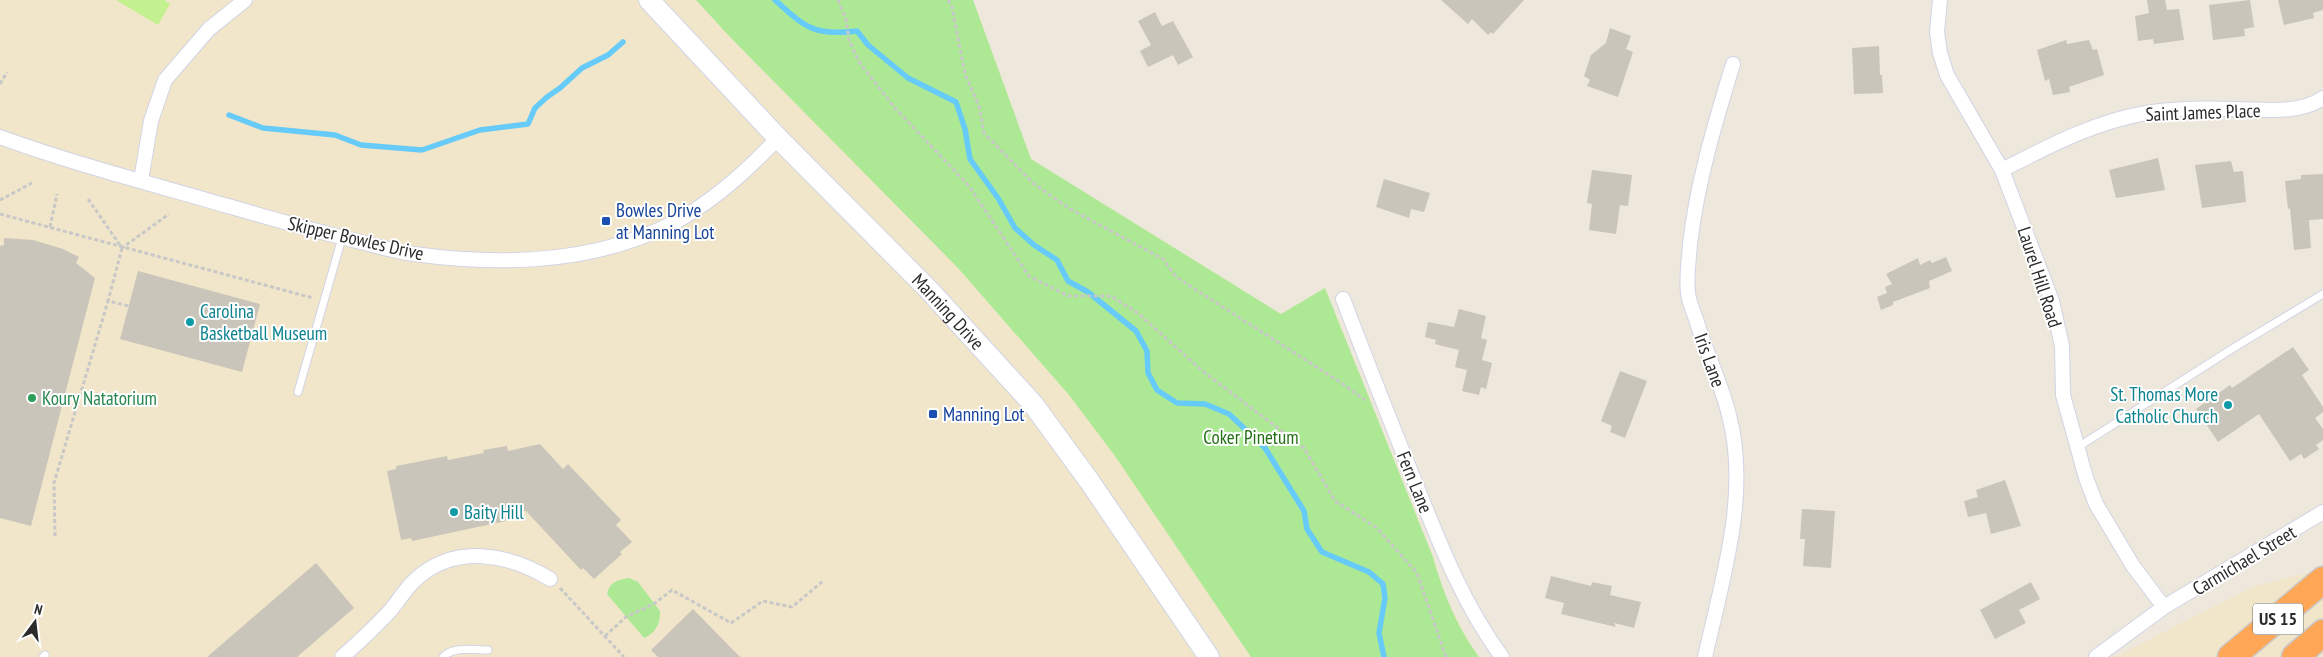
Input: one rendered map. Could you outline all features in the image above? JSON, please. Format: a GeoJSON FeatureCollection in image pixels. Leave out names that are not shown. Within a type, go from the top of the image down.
{"type":"FeatureCollection","features":[{"type":"Feature","properties":{"kind":"highway","name":"US 15"},"geometry":{"type":"LineString","coordinates":[[2232,657],[2323,580]]}},
{"type":"Feature","properties":{"kind":"highway","name":"US 15"},"geometry":{"type":"LineString","coordinates":[[2295,657],[2323,633]]}},
{"type":"Feature","properties":{"kind":"street"},"geometry":{"type":"LineString","coordinates":[[141,180],[151,121],[165,80],[210,29],[245,0]]}},
{"type":"Feature","properties":{"kind":"street","name":"Manning Drive"},"geometry":{"type":"LineString","coordinates":[[649,0],[778,138],[929,290],[1032,404],[1090,482],[1209,657]]}},
{"type":"Feature","properties":{"kind":"street","name":"Laurel Hill Road"},"geometry":{"type":"LineString","coordinates":[[1940,0],[1937,32],[1940,53],[1947,75],[2002,170],[2052,301],[2062,346],[2063,395],[2086,478],[2096,504],[2133,566],[2164,607]]}},
{"type":"Feature","properties":{"kind":"street","name":"Iris Lane"},"geometry":{"type":"LineString","coordinates":[[1705,657],[1736,501],[1735,443],[1729,415],[1688,293],[1689,256],[1694,213],[1703,170],[1733,64]]}},
{"type":"Feature","properties":{"kind":"street","name":"Saint James Place"},"geometry":{"type":"LineString","coordinates":[[2002,170],[2061,140],[2126,117],[2188,109],[2274,110],[2301,107],[2323,98]]}},
{"type":"Feature","properties":{"kind":"street","name":"Skipper Bowles Drive"},"geometry":{"type":"LineString","coordinates":[[0,137],[342,238],[412,254],[467,259],[524,260],[562,257],[599,251],[645,235],[689,213],[724,190],[778,138]]}},
{"type":"Feature","properties":{"kind":"street","name":"Fern Lane"},"geometry":{"type":"LineString","coordinates":[[1343,299],[1388,417],[1447,562],[1485,634],[1502,657]]}},
{"type":"Feature","properties":{"kind":"street","name":"Carmichael Street"},"geometry":{"type":"LineString","coordinates":[[2164,607],[2323,512]]}},
{"type":"Feature","properties":{"kind":"street"},"geometry":{"type":"LineString","coordinates":[[342,657],[376,626],[415,580],[428,570],[444,562],[479,556],[509,559],[526,565],[550,579]]}},
{"type":"Feature","properties":{"kind":"street"},"geometry":{"type":"LineString","coordinates":[[2096,657],[2164,607]]}},
{"type":"Feature","properties":{"kind":"lane"},"geometry":{"type":"LineString","coordinates":[[298,392],[342,238]]}},
{"type":"Feature","properties":{"kind":"lane"},"geometry":{"type":"LineString","coordinates":[[2078,446],[2323,294]]}},
{"type":"Feature","properties":{"kind":"lane"},"geometry":{"type":"LineString","coordinates":[[443,657],[447,652],[457,650],[488,650]]}},
{"type":"Feature","properties":{"kind":"path"},"geometry":{"type":"LineString","coordinates":[[838,0],[859,62],[895,108],[969,186],[1029,276],[1068,296],[1111,296],[1138,313],[1200,369],[1304,448],[1335,501],[1377,528],[1417,573],[1446,657]]}},
{"type":"Feature","properties":{"kind":"path"},"geometry":{"type":"LineString","coordinates":[[948,0],[952,7],[965,74],[979,106],[984,133],[1012,164],[1034,184],[1070,209],[1163,259],[1176,277],[1340,382],[1388,417]]}},
{"type":"Feature","properties":{"kind":"path"},"geometry":{"type":"LineString","coordinates":[[0,84],[7,72]]}},
{"type":"Feature","properties":{"kind":"path"},"geometry":{"type":"LineString","coordinates":[[0,200],[32,183]]}},
{"type":"Feature","properties":{"kind":"path"},"geometry":{"type":"LineString","coordinates":[[50,227],[58,194]]}},
{"type":"Feature","properties":{"kind":"path"},"geometry":{"type":"LineString","coordinates":[[88,199],[122,248]]}},
{"type":"Feature","properties":{"kind":"path"},"geometry":{"type":"LineString","coordinates":[[0,214],[324,301]]}},
{"type":"Feature","properties":{"kind":"path"},"geometry":{"type":"LineString","coordinates":[[55,536],[54,483],[122,248],[169,214]]}},
{"type":"Feature","properties":{"kind":"path"},"geometry":{"type":"LineString","coordinates":[[108,301],[129,306]]}},
{"type":"Feature","properties":{"kind":"path"},"geometry":{"type":"LineString","coordinates":[[550,579],[624,657]]}},
{"type":"Feature","properties":{"kind":"path"},"geometry":{"type":"LineString","coordinates":[[605,636],[626,617],[655,603],[672,590],[731,623],[763,600],[792,607],[823,581]]}},
{"type":"Feature","properties":{"kind":"shaded area"},"geometry":{"type":"Polygon","coordinates":[[[0,0],[973,0],[1031,159],[1281,314],[1325,288],[1433,557],[1445,596],[1479,657],[0,657],[0,0]]]}},
{"type":"Feature","properties":{"kind":"shaded area"},"geometry":{"type":"Polygon","coordinates":[[[2323,569],[2323,657],[2115,657],[2252,587],[2323,569]]]}},
{"type":"Feature","properties":{"kind":"green space"},"geometry":{"type":"Polygon","coordinates":[[[116,0],[164,0],[170,4],[158,25],[116,0]]]}},
{"type":"Feature","properties":{"kind":"green space","name":"Coker Pinetum"},"geometry":{"type":"Polygon","coordinates":[[[696,0],[973,0],[1031,159],[1281,314],[1325,288],[1433,557],[1446,597],[1457,622],[1479,657],[1251,657],[1115,456],[1069,395],[958,268],[730,37],[696,0]]]}},
{"type":"Feature","properties":{"kind":"green space"},"geometry":{"type":"Polygon","coordinates":[[[629,578],[638,582],[660,611],[656,627],[651,634],[644,638],[607,594],[615,582],[629,578]]]}},
{"type":"Feature","properties":{"kind":"building"},"geometry":{"type":"Polygon","coordinates":[[[1441,0],[1524,0],[1493,34],[1491,32],[1488,35],[1472,19],[1468,24],[1441,0]]]}},
{"type":"Feature","properties":{"kind":"building"},"geometry":{"type":"Polygon","coordinates":[[[2147,0],[2165,0],[2167,10],[2179,9],[2184,40],[2154,44],[2153,39],[2138,41],[2135,16],[2149,13],[2147,0]]]}},
{"type":"Feature","properties":{"kind":"building"},"geometry":{"type":"Polygon","coordinates":[[[2250,0],[2254,27],[2244,29],[2245,36],[2213,40],[2209,5],[2250,0]]]}},
{"type":"Feature","properties":{"kind":"building"},"geometry":{"type":"Polygon","coordinates":[[[2278,0],[2323,0],[2323,10],[2313,13],[2314,18],[2284,25],[2278,0]]]}},
{"type":"Feature","properties":{"kind":"building"},"geometry":{"type":"Polygon","coordinates":[[[1155,12],[1162,26],[1173,21],[1193,57],[1178,65],[1173,55],[1148,67],[1140,51],[1151,45],[1138,21],[1155,12]]]}},
{"type":"Feature","properties":{"kind":"building"},"geometry":{"type":"Polygon","coordinates":[[[1610,28],[1631,36],[1626,49],[1633,52],[1618,97],[1587,86],[1590,80],[1584,76],[1591,55],[1606,43],[1610,28]]]}},
{"type":"Feature","properties":{"kind":"building"},"geometry":{"type":"Polygon","coordinates":[[[2066,40],[2067,44],[2089,40],[2093,50],[2097,49],[2104,75],[2069,87],[2070,92],[2053,95],[2049,79],[2045,81],[2037,50],[2066,40]]]}},
{"type":"Feature","properties":{"kind":"building"},"geometry":{"type":"Polygon","coordinates":[[[1879,46],[1883,93],[1854,94],[1852,48],[1879,46]]]}},
{"type":"Feature","properties":{"kind":"building"},"geometry":{"type":"Polygon","coordinates":[[[2158,158],[2165,190],[2116,198],[2109,170],[2158,158]]]}},
{"type":"Feature","properties":{"kind":"building"},"geometry":{"type":"Polygon","coordinates":[[[2231,161],[2234,172],[2243,171],[2246,202],[2202,208],[2195,165],[2231,161]]]}},
{"type":"Feature","properties":{"kind":"building"},"geometry":{"type":"Polygon","coordinates":[[[1592,170],[1632,175],[1628,206],[1620,205],[1616,234],[1589,230],[1592,204],[1587,203],[1592,170]]]}},
{"type":"Feature","properties":{"kind":"building"},"geometry":{"type":"Polygon","coordinates":[[[2323,174],[2323,219],[2309,220],[2311,248],[2294,250],[2285,181],[2301,179],[2301,175],[2323,174]]]}},
{"type":"Feature","properties":{"kind":"building"},"geometry":{"type":"Polygon","coordinates":[[[1384,179],[1430,193],[1424,212],[1411,209],[1409,218],[1376,207],[1384,179]]]}},
{"type":"Feature","properties":{"kind":"building","name":"Koury Natatorium"},"geometry":{"type":"Polygon","coordinates":[[[4,238],[33,240],[63,249],[79,257],[76,263],[95,278],[31,526],[0,518],[0,246],[4,245],[4,238]]]}},
{"type":"Feature","properties":{"kind":"building"},"geometry":{"type":"Polygon","coordinates":[[[1946,257],[1952,271],[1929,281],[1930,288],[1893,302],[1893,305],[1881,310],[1877,297],[1887,293],[1885,287],[1892,284],[1886,274],[1918,258],[1920,265],[1930,260],[1932,263],[1946,257]]]}},
{"type":"Feature","properties":{"kind":"building","name":"Carolina Basketball Museum"},"geometry":{"type":"Polygon","coordinates":[[[138,271],[260,304],[242,372],[120,339],[138,271]]]}},
{"type":"Feature","properties":{"kind":"building"},"geometry":{"type":"Polygon","coordinates":[[[1459,309],[1486,316],[1481,338],[1487,340],[1482,360],[1492,363],[1486,389],[1481,387],[1479,395],[1462,391],[1467,370],[1455,367],[1459,350],[1435,344],[1436,340],[1425,337],[1428,322],[1454,327],[1459,309]]]}},
{"type":"Feature","properties":{"kind":"building","name":"St. Thomas More Catholic Church"},"geometry":{"type":"Polygon","coordinates":[[[2293,347],[2309,370],[2302,375],[2323,407],[2323,412],[2315,418],[2323,429],[2323,440],[2316,445],[2319,449],[2304,459],[2301,454],[2290,461],[2259,414],[2218,442],[2196,409],[2230,385],[2232,388],[2293,347]]]}},
{"type":"Feature","properties":{"kind":"building"},"geometry":{"type":"Polygon","coordinates":[[[1620,371],[1647,381],[1625,438],[1610,432],[1612,426],[1601,421],[1620,371]]]}},
{"type":"Feature","properties":{"kind":"building","name":"Baity Hill"},"geometry":{"type":"Polygon","coordinates":[[[540,444],[563,469],[568,464],[621,520],[616,525],[632,542],[620,552],[622,554],[594,579],[583,568],[581,570],[526,511],[505,515],[506,521],[412,541],[411,538],[401,540],[387,471],[396,469],[396,466],[447,456],[448,460],[484,453],[483,450],[507,446],[508,451],[540,444]]]}},
{"type":"Feature","properties":{"kind":"building"},"geometry":{"type":"Polygon","coordinates":[[[2005,480],[2021,526],[1991,534],[1986,513],[1968,517],[1964,501],[1978,497],[1976,490],[2005,480]]]}},
{"type":"Feature","properties":{"kind":"building"},"geometry":{"type":"Polygon","coordinates":[[[1802,509],[1835,511],[1831,568],[1803,566],[1805,539],[1800,539],[1802,509]]]}},
{"type":"Feature","properties":{"kind":"building"},"geometry":{"type":"Polygon","coordinates":[[[316,563],[354,608],[297,657],[207,657],[316,563]]]}},
{"type":"Feature","properties":{"kind":"building"},"geometry":{"type":"Polygon","coordinates":[[[1551,576],[1591,586],[1592,582],[1612,586],[1610,595],[1641,602],[1634,628],[1614,623],[1616,627],[1561,614],[1564,603],[1545,598],[1551,576]]]}},
{"type":"Feature","properties":{"kind":"building"},"geometry":{"type":"Polygon","coordinates":[[[2031,582],[2040,599],[2019,610],[2026,623],[1995,639],[1980,610],[2031,582]]]}},
{"type":"Feature","properties":{"kind":"building"},"geometry":{"type":"Polygon","coordinates":[[[693,609],[740,657],[658,657],[651,650],[693,609]]]}},
{"type":"Feature","properties":{"kind":"waterway"},"geometry":{"type":"LineString","coordinates":[[775,0],[812,28],[830,32],[857,31],[868,45],[908,78],[956,102],[965,129],[970,159],[998,198],[1015,228],[1034,245],[1057,260],[1068,281],[1088,292],[1136,331],[1147,351],[1148,373],[1157,390],[1177,403],[1205,404],[1229,414],[1265,448],[1304,511],[1307,529],[1322,552],[1369,572],[1383,584],[1385,598],[1379,633],[1384,657]]}},
{"type":"Feature","properties":{"kind":"waterway"},"geometry":{"type":"LineString","coordinates":[[229,115],[263,128],[335,135],[361,145],[422,150],[480,130],[528,124],[535,108],[547,97],[582,68],[608,55],[623,42]]}},
{"type":"Feature","properties":{"kind":"place","name":"Bowles Drive at Manning Lot"},"geometry":{"type":"Point","coordinates":[606,221]}},
{"type":"Feature","properties":{"kind":"place","name":"Carolina Basketball Museum"},"geometry":{"type":"Point","coordinates":[190,322]}},
{"type":"Feature","properties":{"kind":"place","name":"Koury Natatorium"},"geometry":{"type":"Point","coordinates":[32,398]}},
{"type":"Feature","properties":{"kind":"place","name":"St. Thomas More Catholic Church"},"geometry":{"type":"Point","coordinates":[2228,405]}},
{"type":"Feature","properties":{"kind":"place","name":"Manning Lot"},"geometry":{"type":"Point","coordinates":[933,414]}},
{"type":"Feature","properties":{"kind":"place","name":"Baity Hill"},"geometry":{"type":"Point","coordinates":[454,512]}}]}
